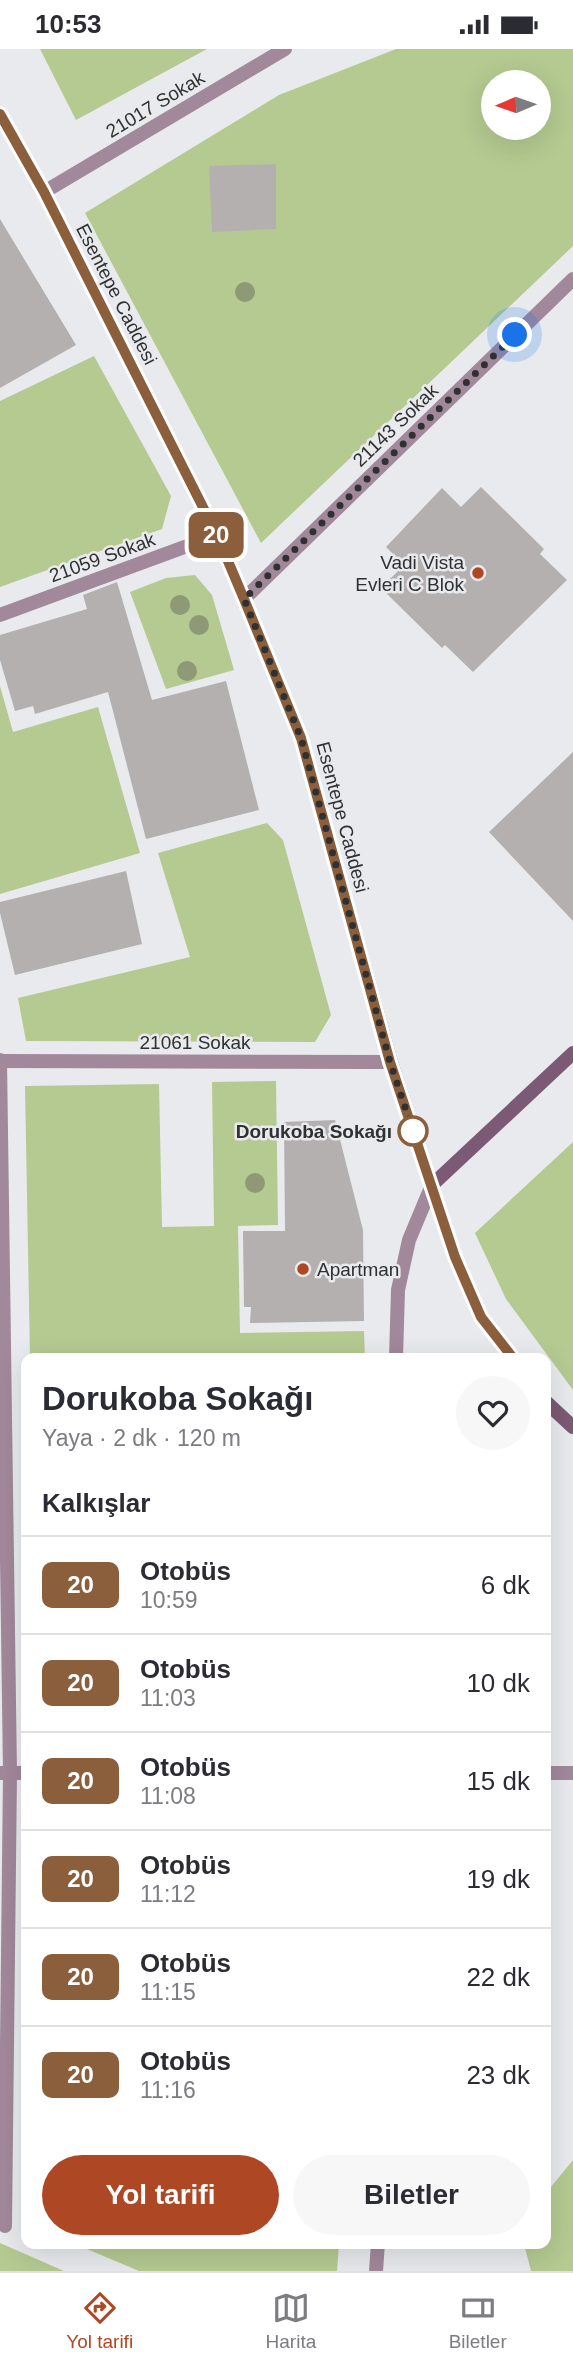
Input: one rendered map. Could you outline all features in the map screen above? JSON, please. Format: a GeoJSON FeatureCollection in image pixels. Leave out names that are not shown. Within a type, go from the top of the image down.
{"type":"FeatureCollection","features":[{"type":"Feature","properties":{"kind":"main road","name":"Esentepe Caddesi"},"geometry":{"type":"LineString","coordinates":[[0,114],[44,192],[217,535],[244,599],[301,738],[390,1062],[455,1257],[481,1317],[509,1353]]}},
{"type":"Feature","properties":{"kind":"main road"},"geometry":{"type":"LineString","coordinates":[[432,1185],[573,1053]]}},
{"type":"Feature","properties":{"kind":"main road"},"geometry":{"type":"LineString","coordinates":[[551,1407],[573,1427]]}},
{"type":"Feature","properties":{"kind":"street","name":"21017 Sokak"},"geometry":{"type":"LineString","coordinates":[[44,192],[285,49]]}},
{"type":"Feature","properties":{"kind":"street","name":"21143 Sokak"},"geometry":{"type":"LineString","coordinates":[[244,599],[573,279]]}},
{"type":"Feature","properties":{"kind":"street","name":"21059 Sokak"},"geometry":{"type":"LineString","coordinates":[[0,615],[217,535]]}},
{"type":"Feature","properties":{"kind":"street","name":"21061 Sokak"},"geometry":{"type":"LineString","coordinates":[[0,1060],[390,1062]]}},
{"type":"Feature","properties":{"kind":"street"},"geometry":{"type":"LineString","coordinates":[[0,1060],[5,2226]]}},
{"type":"Feature","properties":{"kind":"street"},"geometry":{"type":"LineString","coordinates":[[396,1353],[398,1290],[409,1240],[432,1185]]}},
{"type":"Feature","properties":{"kind":"street"},"geometry":{"type":"LineString","coordinates":[[551,1773],[573,1773]]}},
{"type":"Feature","properties":{"kind":"street"},"geometry":{"type":"LineString","coordinates":[[376,2271],[378,2249]]}},
{"type":"Feature","properties":{"kind":"green space"},"geometry":{"type":"Polygon","coordinates":[[[40,49],[207,49],[76,120],[40,49]]]}},
{"type":"Feature","properties":{"kind":"green space"},"geometry":{"type":"Polygon","coordinates":[[[396,49],[573,49],[573,246],[261,543],[85,213],[279,95],[396,49]]]}},
{"type":"Feature","properties":{"kind":"green space"},"geometry":{"type":"Polygon","coordinates":[[[94,356],[171,496],[162,529],[0,587],[0,401],[94,356]]]}},
{"type":"Feature","properties":{"kind":"green space"},"geometry":{"type":"Polygon","coordinates":[[[195,575],[212,595],[234,670],[166,689],[130,592],[166,578],[195,575]]]}},
{"type":"Feature","properties":{"kind":"green space"},"geometry":{"type":"Polygon","coordinates":[[[0,686],[13,732],[98,707],[140,853],[0,894],[0,686]]]}},
{"type":"Feature","properties":{"kind":"green space"},"geometry":{"type":"Polygon","coordinates":[[[267,823],[283,840],[331,1015],[315,1042],[26,1041],[18,998],[190,957],[158,853],[267,823]]]}},
{"type":"Feature","properties":{"kind":"green space"},"geometry":{"type":"Polygon","coordinates":[[[276,1081],[278,1225],[238,1226],[240,1333],[364,1331],[365,1353],[30,1353],[25,1086],[159,1084],[162,1227],[214,1226],[212,1082],[276,1081]]]}},
{"type":"Feature","properties":{"kind":"green space"},"geometry":{"type":"Polygon","coordinates":[[[573,1142],[573,1390],[551,1360],[551,1353],[546,1353],[506,1299],[475,1233],[573,1142]]]}},
{"type":"Feature","properties":{"kind":"green space"},"geometry":{"type":"Polygon","coordinates":[[[573,2160],[573,2271],[531,2271],[525,2249],[551,2249],[551,2187],[573,2160]]]}},
{"type":"Feature","properties":{"kind":"green space"},"geometry":{"type":"Polygon","coordinates":[[[0,2243],[64,2271],[0,2271],[0,2243]]]}},
{"type":"Feature","properties":{"kind":"green space"},"geometry":{"type":"Polygon","coordinates":[[[87,2249],[339,2249],[337,2271],[139,2271],[87,2249]]]}},
{"type":"Feature","properties":{"kind":"building"},"geometry":{"type":"Polygon","coordinates":[[[276,164],[276,229],[212,232],[209,166],[276,164]]]}},
{"type":"Feature","properties":{"kind":"building"},"geometry":{"type":"Polygon","coordinates":[[[0,219],[76,345],[0,388],[0,219]]]}},
{"type":"Feature","properties":{"kind":"building","name":"Vadi Vista Evleri C Blok"},"geometry":{"type":"Polygon","coordinates":[[[481,487],[544,549],[540,554],[567,580],[473,672],[445,645],[442,648],[381,588],[404,565],[386,547],[442,488],[461,507],[481,487]]]}},
{"type":"Feature","properties":{"kind":"building"},"geometry":{"type":"Polygon","coordinates":[[[117,582],[152,700],[226,681],[259,810],[146,839],[108,692],[35,714],[33,706],[15,711],[0,660],[0,635],[87,609],[83,595],[117,582]]]}},
{"type":"Feature","properties":{"kind":"building"},"geometry":{"type":"Polygon","coordinates":[[[573,752],[573,921],[489,832],[573,752]]]}},
{"type":"Feature","properties":{"kind":"building"},"geometry":{"type":"Polygon","coordinates":[[[126,871],[142,944],[15,975],[0,913],[0,902],[126,871]]]}},
{"type":"Feature","properties":{"kind":"building"},"geometry":{"type":"Polygon","coordinates":[[[335,1120],[363,1230],[364,1321],[250,1323],[251,1307],[244,1307],[243,1231],[285,1231],[284,1122],[335,1120]]]}},
{"type":"Feature","properties":{"kind":"bus line","name":"20"},"geometry":{"type":"LineString","coordinates":[[0,114],[44,192],[217,535],[244,599],[301,738],[390,1062],[455,1257],[481,1317],[509,1353]]}},
{"type":"Feature","properties":{"kind":"place","name":"Vadi Vista Evleri C Blok"},"geometry":{"type":"Point","coordinates":[478,573]}},
{"type":"Feature","properties":{"kind":"place","name":"Dorukoba Sokağı"},"geometry":{"type":"Point","coordinates":[413,1131]}},
{"type":"Feature","properties":{"kind":"place","name":"Apartman"},"geometry":{"type":"Point","coordinates":[303,1269]}},
{"type":"Feature","properties":{"kind":"route"},"geometry":{"type":"LineString","coordinates":[[413,1131],[390,1062],[301,738],[244,599],[515,335]]}}]}
